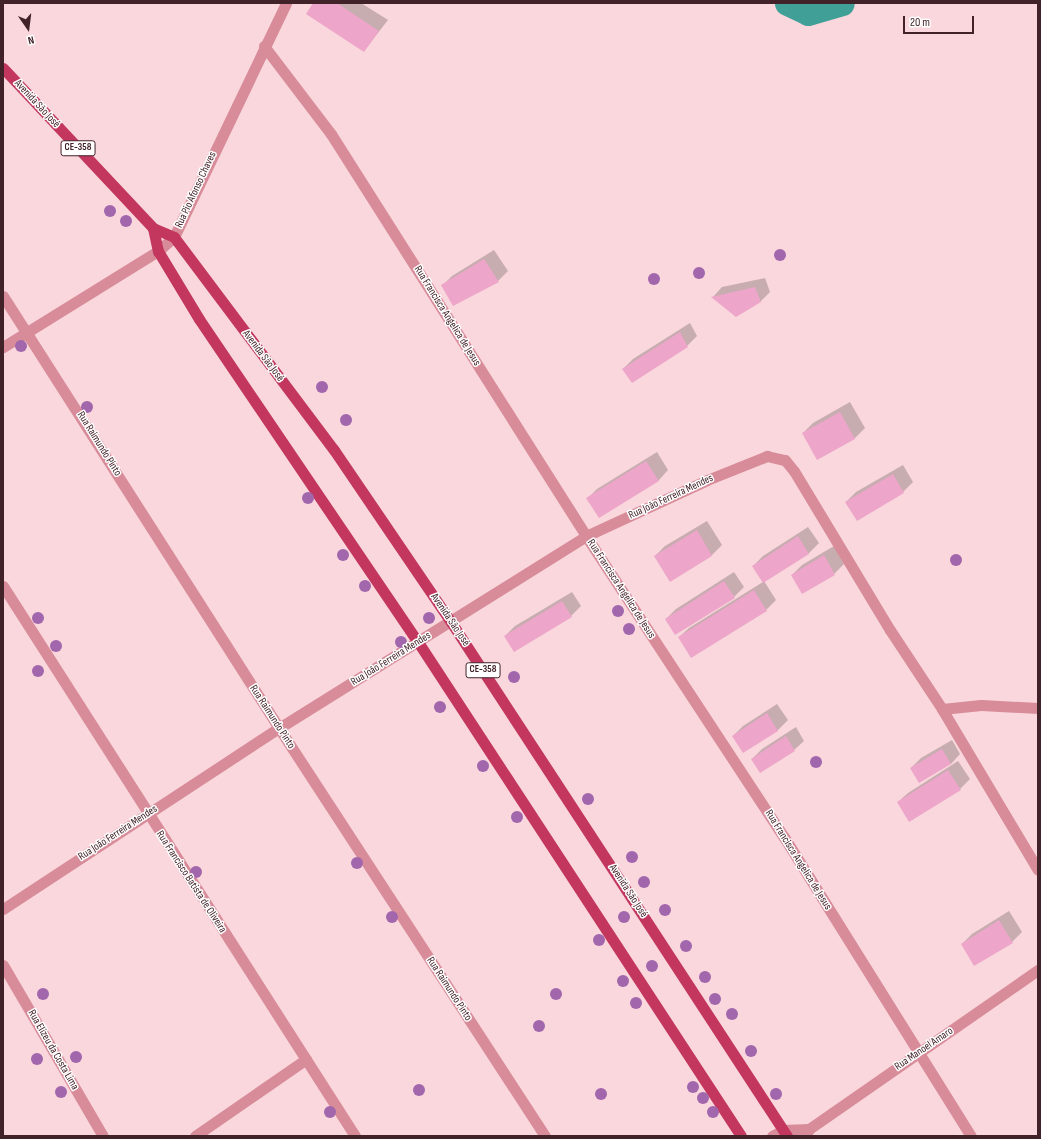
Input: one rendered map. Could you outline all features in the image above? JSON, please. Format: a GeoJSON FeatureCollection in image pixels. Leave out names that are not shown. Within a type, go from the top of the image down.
{"type":"FeatureCollection","features":[{"type":"Feature","properties":{"kind":"main road","name":"Avenida São José"},"geometry":{"type":"LineString","coordinates":[[3,68],[152,228],[174,237],[334,450],[451,622],[785,1133]]}},
{"type":"Feature","properties":{"kind":"main road","name":"Avenida São José"},"geometry":{"type":"LineString","coordinates":[[152,228],[158,252],[199,319],[418,642],[741,1136]]}},
{"type":"Feature","properties":{"kind":"street","name":"Rua Pio Afonso Chaves"},"geometry":{"type":"LineString","coordinates":[[3,347],[158,252],[174,237],[264,46],[286,3]]}},
{"type":"Feature","properties":{"kind":"street","name":"Rua Francisca Angelica de Jesus"},"geometry":{"type":"LineString","coordinates":[[264,46],[331,134],[586,536],[784,837],[971,1136]]}},
{"type":"Feature","properties":{"kind":"street","name":"Rua Raimundo Pinto"},"geometry":{"type":"LineString","coordinates":[[3,296],[27,331],[279,728],[545,1136]]}},
{"type":"Feature","properties":{"kind":"street","name":"Rua João Ferreira Mendes"},"geometry":{"type":"LineString","coordinates":[[3,909],[279,728],[451,622],[586,536],[707,480],[768,456],[785,460],[794,471],[890,630],[942,709],[1038,870]]}},
{"type":"Feature","properties":{"kind":"street","name":"Rua Francisco Batista de Oliveira"},"geometry":{"type":"LineString","coordinates":[[3,586],[355,1136]]}},
{"type":"Feature","properties":{"kind":"street"},"geometry":{"type":"LineString","coordinates":[[942,709],[981,705],[1038,708]]}},
{"type":"Feature","properties":{"kind":"street","name":"Rua Elizeu da Costa Lima"},"geometry":{"type":"LineString","coordinates":[[3,965],[103,1136]]}},
{"type":"Feature","properties":{"kind":"street","name":"Rua Manoel Amaro"},"geometry":{"type":"LineString","coordinates":[[772,1136],[785,1133],[807,1132],[918,1052],[995,1002],[1038,970]]}},
{"type":"Feature","properties":{"kind":"street"},"geometry":{"type":"LineString","coordinates":[[195,1136],[306,1059]]}},
{"type":"Feature","properties":{"kind":"building"},"geometry":{"type":"Polygon","coordinates":[[[313,3],[337,3],[379,31],[364,52],[306,14],[313,3]]]}},
{"type":"Feature","properties":{"kind":"building"},"geometry":{"type":"Polygon","coordinates":[[[484,259],[499,282],[453,306],[441,285],[484,259]]]}},
{"type":"Feature","properties":{"kind":"building"},"geometry":{"type":"Polygon","coordinates":[[[755,287],[761,302],[736,317],[711,297],[755,287]]]}},
{"type":"Feature","properties":{"kind":"building"},"geometry":{"type":"Polygon","coordinates":[[[680,332],[688,347],[632,383],[622,369],[680,332]]]}},
{"type":"Feature","properties":{"kind":"building"},"geometry":{"type":"Polygon","coordinates":[[[840,412],[855,439],[817,460],[802,433],[840,412]]]}},
{"type":"Feature","properties":{"kind":"building"},"geometry":{"type":"Polygon","coordinates":[[[646,461],[659,481],[599,518],[586,498],[646,461]]]}},
{"type":"Feature","properties":{"kind":"building"},"geometry":{"type":"Polygon","coordinates":[[[893,474],[904,493],[857,521],[845,502],[893,474]]]}},
{"type":"Feature","properties":{"kind":"building"},"geometry":{"type":"Polygon","coordinates":[[[697,530],[712,556],[670,582],[654,556],[697,530]]]}},
{"type":"Feature","properties":{"kind":"building"},"geometry":{"type":"Polygon","coordinates":[[[798,536],[809,554],[763,583],[752,566],[798,536]]]}},
{"type":"Feature","properties":{"kind":"building"},"geometry":{"type":"Polygon","coordinates":[[[824,555],[835,575],[802,594],[791,575],[824,555]]]}},
{"type":"Feature","properties":{"kind":"building"},"geometry":{"type":"Polygon","coordinates":[[[724,581],[735,598],[675,635],[665,619],[724,581]]]}},
{"type":"Feature","properties":{"kind":"building"},"geometry":{"type":"Polygon","coordinates":[[[754,590],[767,611],[691,658],[678,637],[754,590]]]}},
{"type":"Feature","properties":{"kind":"building"},"geometry":{"type":"Polygon","coordinates":[[[562,601],[572,617],[514,652],[504,636],[562,601]]]}},
{"type":"Feature","properties":{"kind":"building"},"geometry":{"type":"Polygon","coordinates":[[[767,713],[778,731],[743,753],[732,736],[767,713]]]}},
{"type":"Feature","properties":{"kind":"building"},"geometry":{"type":"Polygon","coordinates":[[[786,736],[795,751],[760,773],[751,759],[786,736]]]}},
{"type":"Feature","properties":{"kind":"building"},"geometry":{"type":"Polygon","coordinates":[[[942,749],[951,764],[919,783],[910,768],[942,749]]]}},
{"type":"Feature","properties":{"kind":"building"},"geometry":{"type":"Polygon","coordinates":[[[948,770],[961,790],[909,822],[897,802],[948,770]]]}},
{"type":"Feature","properties":{"kind":"building"},"geometry":{"type":"Polygon","coordinates":[[[999,920],[1013,943],[974,966],[961,944],[999,920]]]}},
{"type":"Feature","properties":{"kind":"waterway"},"geometry":{"type":"LineString","coordinates":[[787,3],[808,13],[842,3]]}}]}
